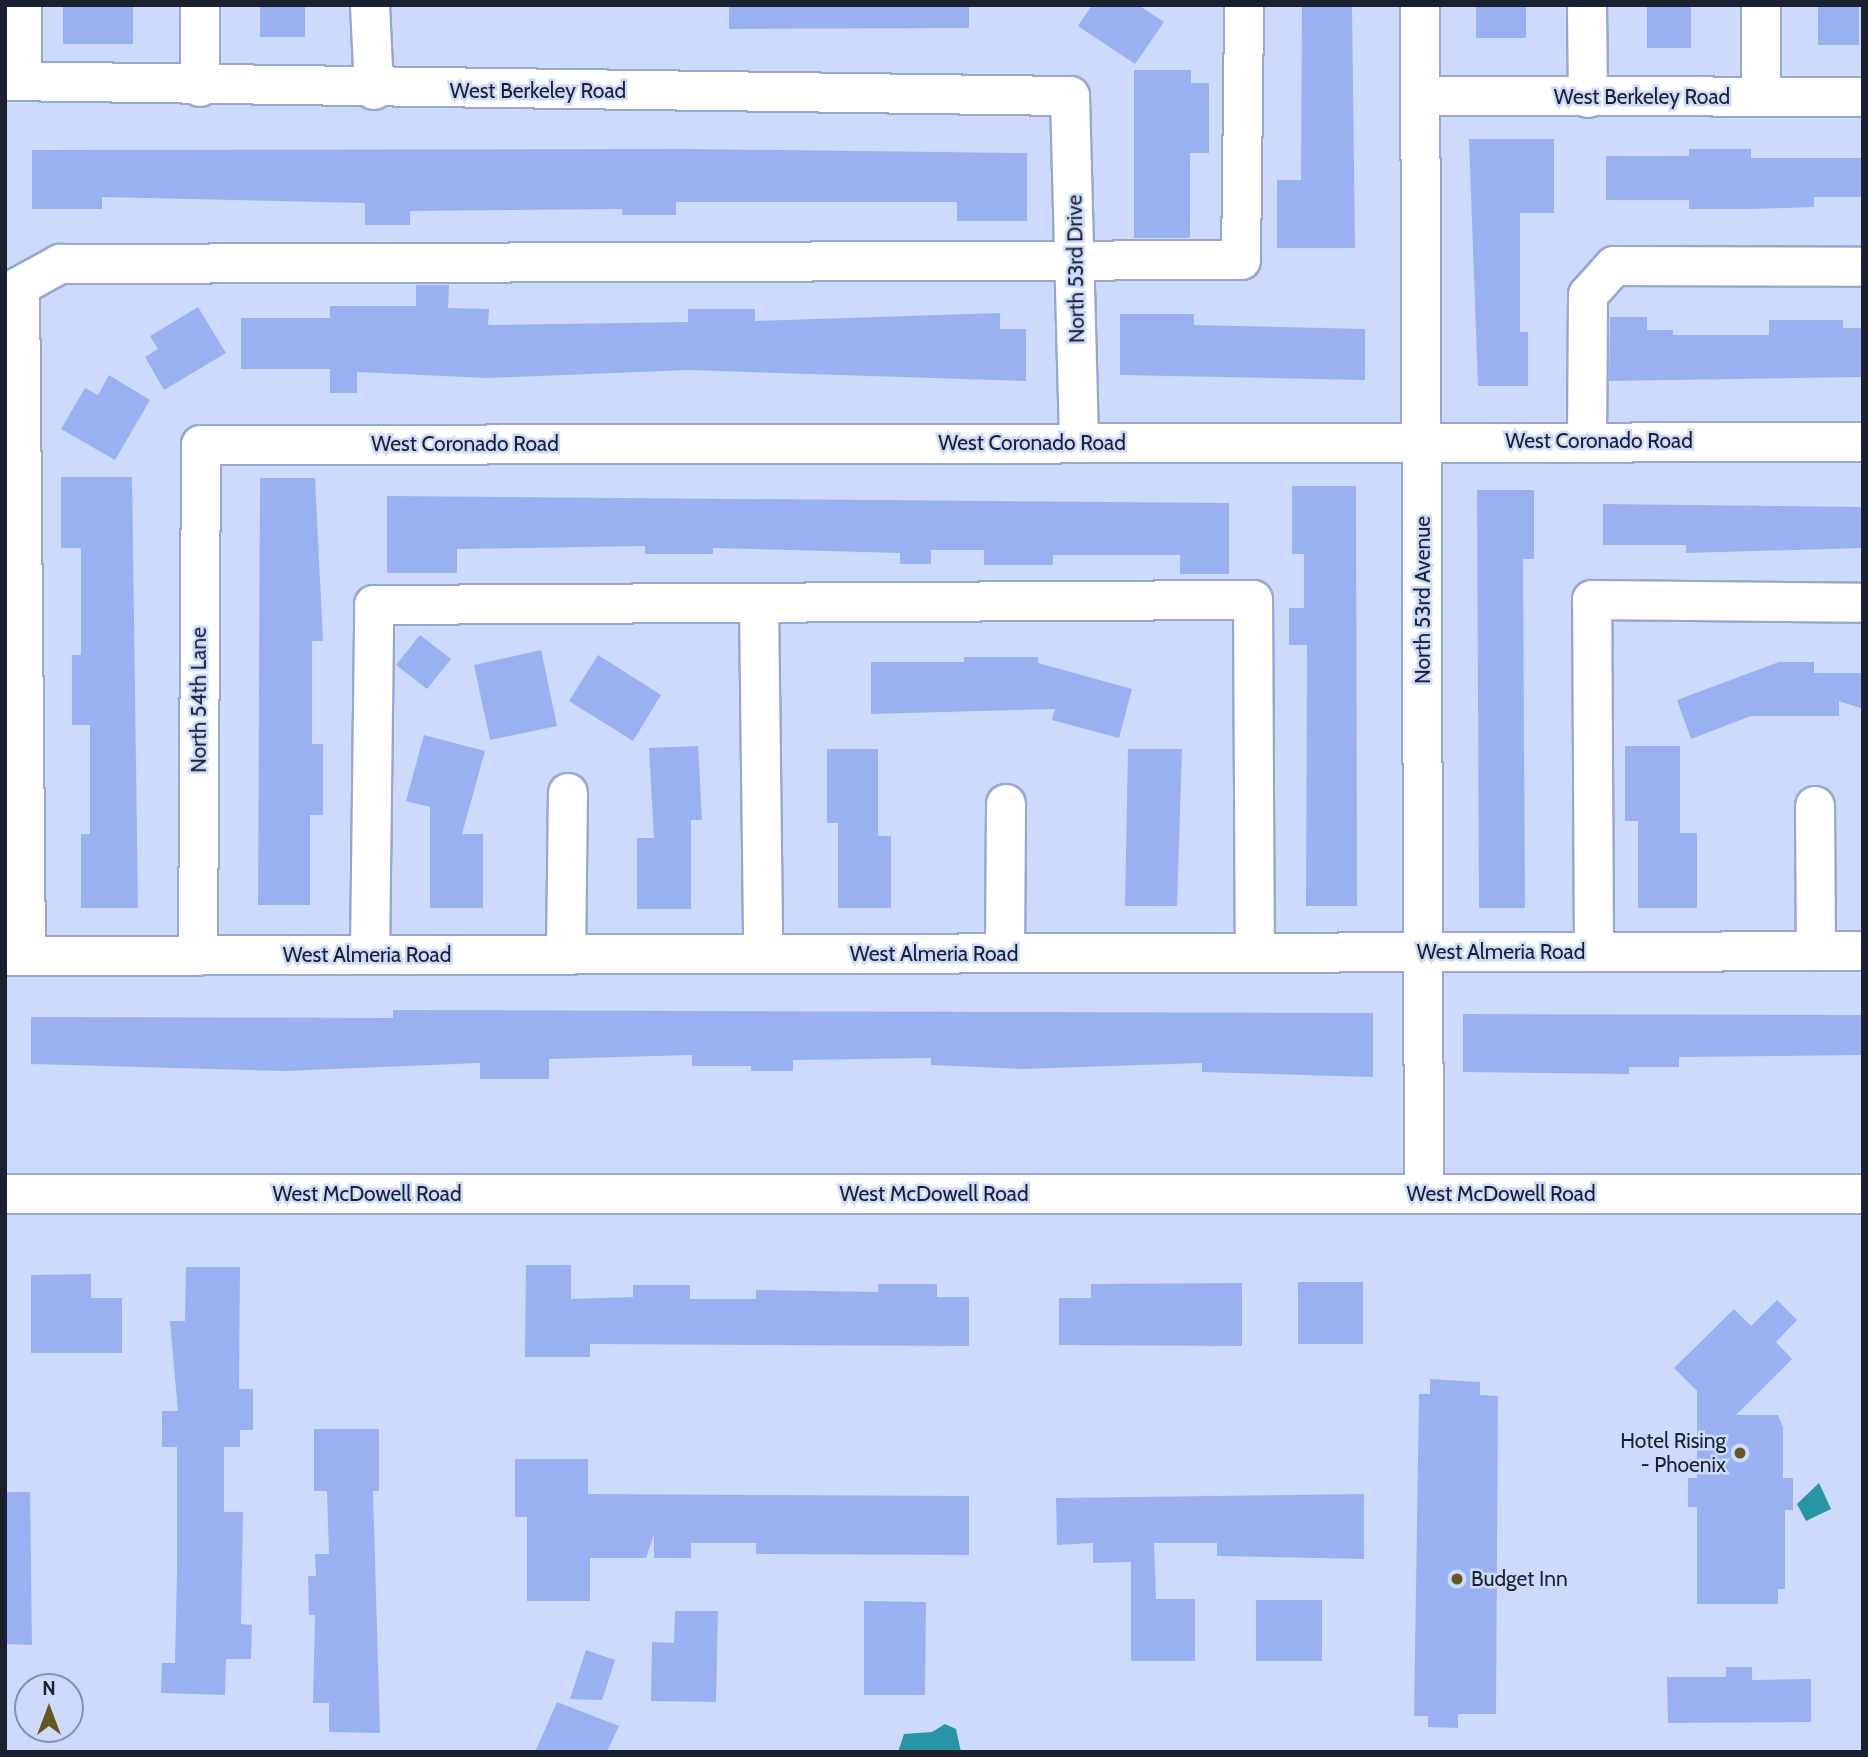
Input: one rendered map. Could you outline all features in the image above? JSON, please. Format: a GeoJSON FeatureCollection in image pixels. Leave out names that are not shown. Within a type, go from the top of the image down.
{"type":"FeatureCollection","features":[{"type":"Feature","properties":{"kind":"street"},"geometry":{"type":"LineString","coordinates":[[14,81],[22,5]]}},
{"type":"Feature","properties":{"kind":"street"},"geometry":{"type":"LineString","coordinates":[[200,5],[200,87]]}},
{"type":"Feature","properties":{"kind":"street"},"geometry":{"type":"LineString","coordinates":[[370,5],[374,90]]}},
{"type":"Feature","properties":{"kind":"street"},"geometry":{"type":"LineString","coordinates":[[16,956],[20,286],[60,264],[1241,260],[1244,5]]}},
{"type":"Feature","properties":{"kind":"street","name":"North 53rd Avenue"},"geometry":{"type":"LineString","coordinates":[[1420,5],[1424,1194]]}},
{"type":"Feature","properties":{"kind":"street"},"geometry":{"type":"LineString","coordinates":[[1587,5],[1588,98]]}},
{"type":"Feature","properties":{"kind":"street"},"geometry":{"type":"LineString","coordinates":[[1761,5],[1761,97]]}},
{"type":"Feature","properties":{"kind":"street","name":"West Berkeley Road"},"geometry":{"type":"LineString","coordinates":[[14,81],[374,90],[1070,96]]}},
{"type":"Feature","properties":{"kind":"street","name":"North 53rd Drive"},"geometry":{"type":"LineString","coordinates":[[1070,96],[1078,261],[1079,443]]}},
{"type":"Feature","properties":{"kind":"street","name":"West Berkeley Road"},"geometry":{"type":"LineString","coordinates":[[1422,96],[1863,97]]}},
{"type":"Feature","properties":{"kind":"street"},"geometry":{"type":"LineString","coordinates":[[1587,442],[1588,295],[1614,266],[1863,267]]}},
{"type":"Feature","properties":{"kind":"street","name":"West Coronado Road"},"geometry":{"type":"LineString","coordinates":[[201,445],[1079,443],[1423,439],[1863,442]]}},
{"type":"Feature","properties":{"kind":"street","name":"North 54th Lane"},"geometry":{"type":"LineString","coordinates":[[198,956],[201,445]]}},
{"type":"Feature","properties":{"kind":"street"},"geometry":{"type":"LineString","coordinates":[[370,955],[374,605],[1253,600],[1255,953]]}},
{"type":"Feature","properties":{"kind":"street"},"geometry":{"type":"LineString","coordinates":[[1594,952],[1592,600],[1863,603]]}},
{"type":"Feature","properties":{"kind":"street"},"geometry":{"type":"LineString","coordinates":[[759,603],[764,954]]}},
{"type":"Feature","properties":{"kind":"street"},"geometry":{"type":"LineString","coordinates":[[566,955],[568,793]]}},
{"type":"Feature","properties":{"kind":"street"},"geometry":{"type":"LineString","coordinates":[[1005,953],[1006,804]]}},
{"type":"Feature","properties":{"kind":"street"},"geometry":{"type":"LineString","coordinates":[[1815,806],[1816,951]]}},
{"type":"Feature","properties":{"kind":"street","name":"West Almeria Road"},"geometry":{"type":"LineString","coordinates":[[16,956],[1863,951]]}},
{"type":"Feature","properties":{"kind":"street","name":"West McDowell Road"},"geometry":{"type":"LineString","coordinates":[[5,1194],[1863,1194]]}},
{"type":"Feature","properties":{"kind":"shaded area"},"geometry":{"type":"Polygon","coordinates":[[[1819,1483],[1831,1509],[1806,1521],[1797,1504],[1819,1483]]]}},
{"type":"Feature","properties":{"kind":"shaded area"},"geometry":{"type":"Polygon","coordinates":[[[945,1724],[956,1729],[961,1752],[898,1752],[904,1734],[932,1732],[945,1724]]]}},
{"type":"Feature","properties":{"kind":"building"},"geometry":{"type":"Polygon","coordinates":[[[63,5],[133,5],[133,44],[63,44],[63,5]]]}},
{"type":"Feature","properties":{"kind":"building"},"geometry":{"type":"Polygon","coordinates":[[[260,5],[305,5],[305,37],[260,37],[260,5]]]}},
{"type":"Feature","properties":{"kind":"building"},"geometry":{"type":"Polygon","coordinates":[[[729,5],[969,5],[969,28],[729,29],[729,5]]]}},
{"type":"Feature","properties":{"kind":"building"},"geometry":{"type":"Polygon","coordinates":[[[1092,5],[1138,5],[1164,22],[1135,64],[1078,26],[1092,5]]]}},
{"type":"Feature","properties":{"kind":"building"},"geometry":{"type":"Polygon","coordinates":[[[1302,5],[1352,5],[1355,248],[1277,248],[1277,180],[1301,180],[1302,5]]]}},
{"type":"Feature","properties":{"kind":"building"},"geometry":{"type":"Polygon","coordinates":[[[1476,5],[1526,5],[1526,38],[1476,38],[1476,5]]]}},
{"type":"Feature","properties":{"kind":"building"},"geometry":{"type":"Polygon","coordinates":[[[1647,5],[1691,5],[1691,48],[1647,48],[1647,5]]]}},
{"type":"Feature","properties":{"kind":"building"},"geometry":{"type":"Polygon","coordinates":[[[1818,5],[1859,5],[1859,45],[1818,45],[1818,5]]]}},
{"type":"Feature","properties":{"kind":"building"},"geometry":{"type":"Polygon","coordinates":[[[1134,70],[1191,70],[1191,83],[1209,83],[1209,153],[1190,153],[1190,238],[1134,238],[1134,70]]]}},
{"type":"Feature","properties":{"kind":"building"},"geometry":{"type":"Polygon","coordinates":[[[1469,139],[1554,139],[1554,213],[1520,213],[1520,332],[1528,332],[1528,386],[1478,386],[1469,139]]]}},
{"type":"Feature","properties":{"kind":"building"},"geometry":{"type":"Polygon","coordinates":[[[690,149],[1027,153],[1027,221],[957,221],[957,202],[676,202],[676,215],[622,215],[622,209],[410,211],[410,225],[365,225],[365,203],[102,197],[102,209],[32,209],[32,150],[690,149]]]}},
{"type":"Feature","properties":{"kind":"building"},"geometry":{"type":"Polygon","coordinates":[[[1689,149],[1751,149],[1751,158],[1863,158],[1863,197],[1814,197],[1814,207],[1751,209],[1689,209],[1689,200],[1606,200],[1606,156],[1689,156],[1689,149]]]}},
{"type":"Feature","properties":{"kind":"building"},"geometry":{"type":"Polygon","coordinates":[[[416,285],[449,285],[448,308],[489,309],[488,325],[688,322],[688,309],[755,309],[755,321],[1000,313],[1000,329],[1026,329],[1026,381],[688,370],[487,378],[357,372],[357,393],[330,393],[330,369],[241,369],[241,318],[330,318],[330,306],[416,306],[416,285]]]}},
{"type":"Feature","properties":{"kind":"building"},"geometry":{"type":"Polygon","coordinates":[[[198,307],[226,353],[164,390],[145,357],[158,349],[150,336],[198,307]]]}},
{"type":"Feature","properties":{"kind":"building"},"geometry":{"type":"Polygon","coordinates":[[[1120,314],[1194,314],[1194,325],[1365,329],[1365,380],[1120,375],[1120,314]]]}},
{"type":"Feature","properties":{"kind":"building"},"geometry":{"type":"Polygon","coordinates":[[[1610,317],[1647,317],[1647,330],[1673,330],[1673,335],[1769,335],[1769,320],[1843,320],[1843,328],[1863,328],[1863,377],[1609,381],[1610,317]]]}},
{"type":"Feature","properties":{"kind":"building"},"geometry":{"type":"Polygon","coordinates":[[[109,375],[150,400],[115,460],[61,429],[85,388],[98,395],[109,375]]]}},
{"type":"Feature","properties":{"kind":"building"},"geometry":{"type":"Polygon","coordinates":[[[61,477],[132,477],[138,908],[81,908],[81,834],[90,834],[90,725],[72,725],[72,655],[81,655],[81,548],[61,548],[61,477]]]}},
{"type":"Feature","properties":{"kind":"building"},"geometry":{"type":"Polygon","coordinates":[[[260,478],[315,478],[323,641],[312,641],[312,744],[323,744],[323,815],[310,815],[310,905],[258,905],[260,478]]]}},
{"type":"Feature","properties":{"kind":"building"},"geometry":{"type":"Polygon","coordinates":[[[1292,486],[1356,486],[1357,906],[1306,906],[1307,645],[1289,645],[1289,608],[1304,608],[1304,554],[1292,554],[1292,486]]]}},
{"type":"Feature","properties":{"kind":"building"},"geometry":{"type":"Polygon","coordinates":[[[1477,490],[1534,490],[1534,559],[1523,559],[1525,908],[1479,908],[1477,490]]]}},
{"type":"Feature","properties":{"kind":"building"},"geometry":{"type":"Polygon","coordinates":[[[387,496],[1229,503],[1229,574],[1180,574],[1180,555],[1053,555],[1053,565],[984,565],[984,550],[931,550],[931,564],[900,564],[900,553],[713,548],[713,554],[645,554],[645,546],[457,549],[457,573],[387,573],[387,496]]]}},
{"type":"Feature","properties":{"kind":"building"},"geometry":{"type":"Polygon","coordinates":[[[1603,504],[1863,507],[1863,548],[1686,553],[1686,545],[1603,545],[1603,504]]]}},
{"type":"Feature","properties":{"kind":"building"},"geometry":{"type":"Polygon","coordinates":[[[420,635],[451,659],[427,689],[396,665],[420,635]]]}},
{"type":"Feature","properties":{"kind":"building"},"geometry":{"type":"Polygon","coordinates":[[[541,650],[557,726],[490,740],[474,665],[541,650]]]}},
{"type":"Feature","properties":{"kind":"building"},"geometry":{"type":"Polygon","coordinates":[[[598,655],[661,695],[633,741],[569,701],[598,655]]]}},
{"type":"Feature","properties":{"kind":"building"},"geometry":{"type":"Polygon","coordinates":[[[964,657],[1038,657],[1038,663],[1132,689],[1119,738],[1052,720],[1055,709],[871,714],[871,662],[964,662],[964,657]]]}},
{"type":"Feature","properties":{"kind":"building"},"geometry":{"type":"Polygon","coordinates":[[[1779,662],[1814,662],[1814,673],[1863,673],[1863,709],[1839,701],[1839,716],[1751,716],[1691,739],[1677,700],[1779,662]]]}},
{"type":"Feature","properties":{"kind":"building"},"geometry":{"type":"Polygon","coordinates":[[[424,735],[485,751],[462,834],[483,834],[483,908],[430,908],[430,807],[406,801],[424,735]]]}},
{"type":"Feature","properties":{"kind":"building"},"geometry":{"type":"Polygon","coordinates":[[[698,746],[702,820],[691,820],[691,909],[637,909],[637,838],[654,838],[649,748],[698,746]]]}},
{"type":"Feature","properties":{"kind":"building"},"geometry":{"type":"Polygon","coordinates":[[[1625,746],[1680,746],[1680,833],[1697,833],[1697,908],[1638,908],[1638,821],[1625,821],[1625,746]]]}},
{"type":"Feature","properties":{"kind":"building"},"geometry":{"type":"Polygon","coordinates":[[[827,749],[878,749],[878,836],[891,836],[891,908],[838,908],[838,823],[827,823],[827,749]]]}},
{"type":"Feature","properties":{"kind":"building"},"geometry":{"type":"Polygon","coordinates":[[[1128,749],[1182,749],[1177,906],[1125,906],[1128,749]]]}},
{"type":"Feature","properties":{"kind":"building"},"geometry":{"type":"Polygon","coordinates":[[[393,1010],[1373,1013],[1373,1077],[1202,1072],[1202,1063],[1021,1069],[931,1065],[931,1058],[793,1060],[793,1071],[751,1071],[751,1066],[692,1066],[692,1055],[549,1059],[549,1079],[480,1079],[480,1063],[285,1071],[31,1064],[31,1017],[393,1018],[393,1010]]]}},
{"type":"Feature","properties":{"kind":"building"},"geometry":{"type":"Polygon","coordinates":[[[1463,1014],[1863,1015],[1863,1055],[1679,1057],[1679,1067],[1629,1067],[1629,1074],[1463,1072],[1463,1014]]]}},
{"type":"Feature","properties":{"kind":"building"},"geometry":{"type":"Polygon","coordinates":[[[526,1265],[571,1265],[571,1299],[633,1297],[633,1285],[690,1285],[690,1299],[756,1299],[756,1290],[878,1292],[878,1284],[937,1284],[937,1297],[969,1297],[969,1346],[590,1344],[590,1357],[525,1357],[526,1265]]]}},
{"type":"Feature","properties":{"kind":"building"},"geometry":{"type":"Polygon","coordinates":[[[186,1267],[240,1267],[239,1389],[253,1389],[253,1430],[240,1430],[240,1447],[224,1447],[224,1512],[243,1512],[241,1624],[252,1625],[251,1659],[226,1659],[225,1695],[161,1693],[162,1663],[175,1663],[177,1572],[177,1447],[162,1447],[162,1411],[178,1411],[170,1321],[185,1321],[186,1267]]]}},
{"type":"Feature","properties":{"kind":"building"},"geometry":{"type":"Polygon","coordinates":[[[91,1274],[91,1298],[122,1298],[122,1353],[31,1353],[31,1275],[91,1274]]]}},
{"type":"Feature","properties":{"kind":"building"},"geometry":{"type":"Polygon","coordinates":[[[1298,1282],[1363,1282],[1363,1344],[1298,1344],[1298,1282]]]}},
{"type":"Feature","properties":{"kind":"building"},"geometry":{"type":"Polygon","coordinates":[[[1242,1283],[1242,1346],[1059,1345],[1059,1298],[1091,1298],[1091,1284],[1242,1283]]]}},
{"type":"Feature","properties":{"kind":"building","name":"Hotel Rising - Phoenix"},"geometry":{"type":"Polygon","coordinates":[[[1777,1300],[1797,1320],[1776,1342],[1792,1359],[1736,1415],[1778,1415],[1783,1428],[1783,1478],[1793,1478],[1793,1510],[1785,1510],[1785,1589],[1778,1589],[1778,1604],[1697,1604],[1697,1507],[1688,1507],[1688,1478],[1697,1478],[1697,1391],[1674,1368],[1734,1309],[1751,1326],[1777,1300]]]}},
{"type":"Feature","properties":{"kind":"building","name":"Budget Inn"},"geometry":{"type":"Polygon","coordinates":[[[1430,1379],[1480,1382],[1480,1395],[1498,1396],[1496,1714],[1458,1714],[1458,1728],[1428,1727],[1428,1716],[1414,1716],[1419,1394],[1430,1394],[1430,1379]]]}},
{"type":"Feature","properties":{"kind":"building"},"geometry":{"type":"Polygon","coordinates":[[[314,1429],[379,1429],[379,1491],[373,1491],[380,1733],[329,1732],[329,1703],[313,1703],[315,1615],[309,1615],[308,1576],[316,1576],[315,1554],[329,1554],[327,1491],[314,1491],[314,1429]]]}},
{"type":"Feature","properties":{"kind":"building"},"geometry":{"type":"Polygon","coordinates":[[[515,1459],[588,1459],[588,1494],[969,1496],[969,1555],[756,1554],[756,1543],[691,1543],[691,1558],[654,1558],[654,1534],[646,1558],[590,1558],[590,1601],[527,1601],[527,1517],[515,1517],[515,1459]]]}},
{"type":"Feature","properties":{"kind":"building"},"geometry":{"type":"Polygon","coordinates":[[[5,1492],[30,1492],[32,1645],[5,1644],[5,1492]]]}},
{"type":"Feature","properties":{"kind":"building"},"geometry":{"type":"Polygon","coordinates":[[[1364,1494],[1364,1559],[1217,1556],[1217,1543],[1154,1543],[1156,1599],[1195,1599],[1195,1661],[1131,1661],[1131,1562],[1093,1563],[1093,1543],[1057,1545],[1056,1498],[1364,1494]]]}},
{"type":"Feature","properties":{"kind":"building"},"geometry":{"type":"Polygon","coordinates":[[[1256,1600],[1322,1600],[1322,1661],[1256,1661],[1256,1600]]]}},
{"type":"Feature","properties":{"kind":"building"},"geometry":{"type":"Polygon","coordinates":[[[864,1601],[926,1602],[925,1695],[864,1695],[864,1601]]]}},
{"type":"Feature","properties":{"kind":"building"},"geometry":{"type":"Polygon","coordinates":[[[675,1611],[718,1611],[716,1702],[651,1701],[652,1642],[674,1643],[675,1611]]]}},
{"type":"Feature","properties":{"kind":"building"},"geometry":{"type":"Polygon","coordinates":[[[586,1650],[615,1660],[602,1700],[570,1699],[586,1650]]]}},
{"type":"Feature","properties":{"kind":"building"},"geometry":{"type":"Polygon","coordinates":[[[1726,1667],[1752,1667],[1752,1680],[1811,1679],[1811,1722],[1668,1723],[1667,1677],[1726,1677],[1726,1667]]]}},
{"type":"Feature","properties":{"kind":"building"},"geometry":{"type":"Polygon","coordinates":[[[557,1702],[619,1726],[607,1752],[535,1752],[557,1702]]]}},
{"type":"Feature","properties":{"kind":"place","name":"Hotel Rising - Phoenix"},"geometry":{"type":"Point","coordinates":[1740,1453]}},
{"type":"Feature","properties":{"kind":"place","name":"Budget Inn"},"geometry":{"type":"Point","coordinates":[1457,1579]}}]}
